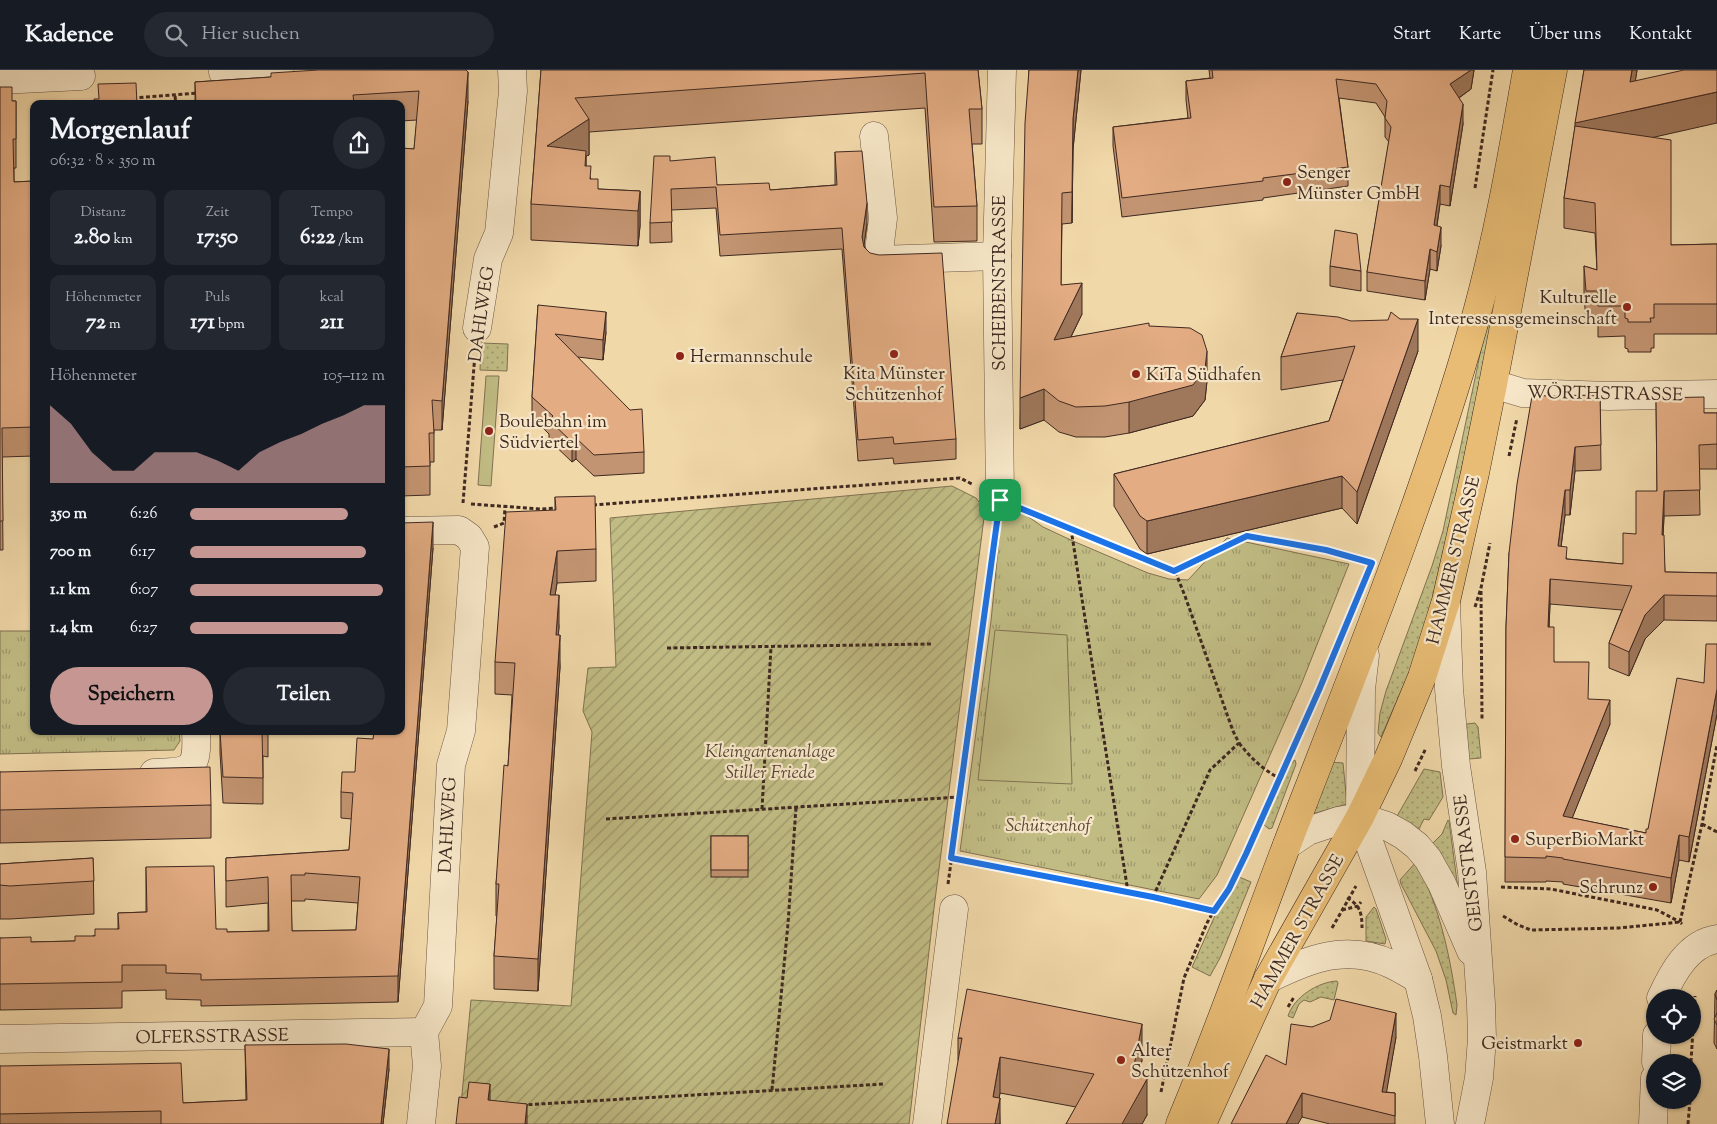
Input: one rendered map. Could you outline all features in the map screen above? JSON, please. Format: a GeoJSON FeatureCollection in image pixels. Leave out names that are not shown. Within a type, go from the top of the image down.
{"type":"FeatureCollection","features":[{"type":"Feature","properties":{"kind":"main road","name":"HAMMER STRASSE"},"geometry":{"type":"LineString","coordinates":[[1180,1124],[1250,945],[1424,484],[1474,324],[1498,226],[1527,70]]}},
{"type":"Feature","properties":{"kind":"main road","name":"HAMMER STRASSE"},"geometry":{"type":"LineString","coordinates":[[1202,1124],[1268,979],[1360,817],[1391,751],[1422,677],[1446,601],[1493,384],[1553,70]]}},
{"type":"Feature","properties":{"kind":"street"},"geometry":{"type":"LineString","coordinates":[[223,72],[279,70]]}},
{"type":"Feature","properties":{"kind":"street","name":"DAHLWEG"},"geometry":{"type":"LineString","coordinates":[[477,328],[488,259],[499,233],[513,91],[512,70]]}},
{"type":"Feature","properties":{"kind":"street","name":"SCHEIBENSTRASSE"},"geometry":{"type":"LineString","coordinates":[[998,502],[997,256],[1002,70]]}},
{"type":"Feature","properties":{"kind":"street"},"geometry":{"type":"LineString","coordinates":[[0,80],[80,76]]}},
{"type":"Feature","properties":{"kind":"street"},"geometry":{"type":"LineString","coordinates":[[874,136],[883,218],[878,260],[997,256]]}},
{"type":"Feature","properties":{"kind":"street","name":"WÖRTHSTRASSE"},"geometry":{"type":"LineString","coordinates":[[1493,384],[1523,393],[1609,396],[1717,394]]}},
{"type":"Feature","properties":{"kind":"street"},"geometry":{"type":"LineString","coordinates":[[405,531],[452,530]]}},
{"type":"Feature","properties":{"kind":"street","name":"DAHLWEG"},"geometry":{"type":"LineString","coordinates":[[424,1032],[438,1006],[451,765],[461,732],[475,548],[469,537],[452,530]]}},
{"type":"Feature","properties":{"kind":"street","name":"GEISTSTRASSE"},"geometry":{"type":"LineString","coordinates":[[1446,601],[1449,689],[1456,766],[1472,872],[1479,971],[1482,1038],[1479,1078],[1470,1124]]}},
{"type":"Feature","properties":{"kind":"street"},"geometry":{"type":"LineString","coordinates":[[1367,638],[1361,689],[1360,817],[1418,979],[1427,1016],[1440,1124]]}},
{"type":"Feature","properties":{"kind":"street"},"geometry":{"type":"LineString","coordinates":[[133,774],[186,770],[195,758],[196,735]]}},
{"type":"Feature","properties":{"kind":"street"},"geometry":{"type":"LineString","coordinates":[[1287,845],[1315,829],[1360,817],[1387,826],[1403,835],[1417,846],[1428,859],[1446,892],[1479,971]]}},
{"type":"Feature","properties":{"kind":"street"},"geometry":{"type":"LineString","coordinates":[[927,1124],[954,909]]}},
{"type":"Feature","properties":{"kind":"street"},"geometry":{"type":"LineString","coordinates":[[1665,989],[1676,967],[1706,943]]}},
{"type":"Feature","properties":{"kind":"street"},"geometry":{"type":"LineString","coordinates":[[1268,979],[1292,967],[1341,953],[1363,954],[1376,958],[1418,979]]}},
{"type":"Feature","properties":{"kind":"street"},"geometry":{"type":"LineString","coordinates":[[421,1124],[427,1066],[424,1032]]}},
{"type":"Feature","properties":{"kind":"street","name":"OLFERSSTRASSE"},"geometry":{"type":"LineString","coordinates":[[0,1039],[424,1032]]}},
{"type":"Feature","properties":{"kind":"street"},"geometry":{"type":"LineString","coordinates":[[1653,1124],[1654,1109]]}},
{"type":"Feature","properties":{"kind":"path"},"geometry":{"type":"LineString","coordinates":[[1474,195],[1493,70]]}},
{"type":"Feature","properties":{"kind":"path"},"geometry":{"type":"LineString","coordinates":[[128,98],[175,96],[224,90],[223,72]]}},
{"type":"Feature","properties":{"kind":"path"},"geometry":{"type":"LineString","coordinates":[[175,96],[176,100]]}},
{"type":"Feature","properties":{"kind":"path","name":"DAHLWEG"},"geometry":{"type":"LineString","coordinates":[[452,530],[463,504],[477,328]]}},
{"type":"Feature","properties":{"kind":"path"},"geometry":{"type":"LineString","coordinates":[[590,506],[960,478],[998,502],[1071,528],[1174,571],[1239,743],[1256,763],[1279,778]]}},
{"type":"Feature","properties":{"kind":"path"},"geometry":{"type":"LineString","coordinates":[[954,909],[948,886],[951,858],[998,502]]}},
{"type":"Feature","properties":{"kind":"path"},"geometry":{"type":"LineString","coordinates":[[463,504],[541,509],[561,508]]}},
{"type":"Feature","properties":{"kind":"path"},"geometry":{"type":"LineString","coordinates":[[1071,528],[1128,892]]}},
{"type":"Feature","properties":{"kind":"path"},"geometry":{"type":"LineString","coordinates":[[1174,571],[1247,536],[1326,550],[1372,563]]}},
{"type":"Feature","properties":{"kind":"path"},"geometry":{"type":"LineString","coordinates":[[1481,588],[1482,721]]}},
{"type":"Feature","properties":{"kind":"path"},"geometry":{"type":"LineString","coordinates":[[667,648],[931,644]]}},
{"type":"Feature","properties":{"kind":"path"},"geometry":{"type":"LineString","coordinates":[[762,809],[772,647]]}},
{"type":"Feature","properties":{"kind":"path"},"geometry":{"type":"LineString","coordinates":[[1161,1100],[1162,1086],[1184,978],[1214,911],[1229,889],[1296,739]]}},
{"type":"Feature","properties":{"kind":"path"},"geometry":{"type":"LineString","coordinates":[[1153,897],[1210,770],[1239,743]]}},
{"type":"Feature","properties":{"kind":"path"},"geometry":{"type":"LineString","coordinates":[[1680,922],[1717,745]]}},
{"type":"Feature","properties":{"kind":"path"},"geometry":{"type":"LineString","coordinates":[[606,819],[959,797]]}},
{"type":"Feature","properties":{"kind":"path"},"geometry":{"type":"LineString","coordinates":[[772,1090],[788,924],[796,807]]}},
{"type":"Feature","properties":{"kind":"path"},"geometry":{"type":"LineString","coordinates":[[1702,824],[1717,832]]}},
{"type":"Feature","properties":{"kind":"path"},"geometry":{"type":"LineString","coordinates":[[951,858],[1153,897],[1214,911]]}},
{"type":"Feature","properties":{"kind":"path"},"geometry":{"type":"LineString","coordinates":[[1494,887],[1551,888],[1657,910],[1680,922],[1706,943]]}},
{"type":"Feature","properties":{"kind":"path"},"geometry":{"type":"LineString","coordinates":[[1498,914],[1531,930],[1618,928],[1680,922]]}},
{"type":"Feature","properties":{"kind":"path"},"geometry":{"type":"LineString","coordinates":[[1284,1016],[1288,1007],[1300,995]]}},
{"type":"Feature","properties":{"kind":"path"},"geometry":{"type":"LineString","coordinates":[[520,1105],[884,1084]]}},
{"type":"Feature","properties":{"kind":"path"},"geometry":{"type":"LineString","coordinates":[[1688,1124],[1689,1109]]}},
{"type":"Feature","properties":{"kind":"green space"},"geometry":{"type":"Polygon","coordinates":[[[1489,319],[1492,323],[1456,496],[1427,621],[1416,657],[1381,737],[1378,733],[1380,713],[1386,691],[1443,531],[1487,321],[1489,319]]]}},
{"type":"Feature","properties":{"kind":"green space"},"geometry":{"type":"Polygon","coordinates":[[[481,343],[508,344],[507,371],[480,370],[481,343]]]}},
{"type":"Feature","properties":{"kind":"green space","name":"Boulebahn im Südviertel"},"geometry":{"type":"Polygon","coordinates":[[[486,376],[499,376],[491,486],[478,485],[486,376]]]}},
{"type":"Feature","properties":{"kind":"green space","name":"Kleingartenanlage Stiller Friede"},"geometry":{"type":"Polygon","coordinates":[[[952,486],[976,498],[985,510],[934,908],[909,1124],[528,1124],[460,1115],[471,1000],[571,1006],[592,732],[583,711],[588,668],[616,667],[610,518],[952,486]]]}},
{"type":"Feature","properties":{"kind":"green space","name":"Schützenhof"},"geometry":{"type":"Polygon","coordinates":[[[1003,499],[1043,527],[1148,573],[1169,579],[1188,580],[1227,538],[1349,564],[1301,685],[1217,875],[1199,899],[960,851],[991,621],[1003,499]]]}},
{"type":"Feature","properties":{"kind":"green space"},"geometry":{"type":"Polygon","coordinates":[[[995,630],[1067,635],[1072,784],[978,780],[995,630]]]}},
{"type":"Feature","properties":{"kind":"green space"},"geometry":{"type":"Polygon","coordinates":[[[0,631],[30,631],[30,735],[179,735],[180,741],[174,750],[0,754],[0,631]]]}},
{"type":"Feature","properties":{"kind":"green space"},"geometry":{"type":"Polygon","coordinates":[[[1475,723],[1478,727],[1481,758],[1469,759],[1466,726],[1467,724],[1475,723]]]}},
{"type":"Feature","properties":{"kind":"green space"},"geometry":{"type":"Polygon","coordinates":[[[1295,760],[1296,764],[1272,828],[1269,829],[1263,824],[1263,821],[1286,766],[1295,760]]]}},
{"type":"Feature","properties":{"kind":"green space"},"geometry":{"type":"Polygon","coordinates":[[[1330,762],[1343,763],[1347,804],[1312,814],[1330,762]]]}},
{"type":"Feature","properties":{"kind":"green space"},"geometry":{"type":"Polygon","coordinates":[[[1424,769],[1440,772],[1443,797],[1429,820],[1424,819],[1418,831],[1396,818],[1424,769]]]}},
{"type":"Feature","properties":{"kind":"green space"},"geometry":{"type":"Polygon","coordinates":[[[1448,820],[1458,889],[1432,844],[1442,834],[1448,820]]]}},
{"type":"Feature","properties":{"kind":"green space"},"geometry":{"type":"Polygon","coordinates":[[[1416,862],[1432,896],[1443,932],[1457,1005],[1456,1015],[1453,1013],[1446,980],[1436,951],[1401,884],[1400,880],[1416,862]]]}},
{"type":"Feature","properties":{"kind":"green space"},"geometry":{"type":"Polygon","coordinates":[[[1239,877],[1251,882],[1220,958],[1210,976],[1192,967],[1218,909],[1230,894],[1239,877]]]}},
{"type":"Feature","properties":{"kind":"green space"},"geometry":{"type":"Polygon","coordinates":[[[1374,907],[1386,939],[1385,944],[1366,941],[1366,917],[1374,907]]]}},
{"type":"Feature","properties":{"kind":"green space"},"geometry":{"type":"Polygon","coordinates":[[[1337,981],[1334,1000],[1321,997],[1310,1002],[1304,1000],[1299,1004],[1293,1018],[1288,1016],[1301,997],[1308,992],[1322,984],[1337,981]]]}},
{"type":"Feature","properties":{"kind":"building"},"geometry":{"type":"Polygon","coordinates":[[[318,70],[466,70],[468,72],[442,401],[432,400],[434,433],[429,433],[430,466],[405,467],[405,148],[414,149],[419,91],[353,95],[354,100],[196,100],[195,82],[271,77],[271,73],[318,70]]]}},
{"type":"Feature","properties":{"kind":"building"},"geometry":{"type":"Polygon","coordinates":[[[541,70],[978,70],[982,109],[969,109],[977,206],[934,207],[925,73],[575,98],[589,119],[547,146],[586,151],[585,166],[591,166],[590,179],[598,179],[598,189],[640,191],[638,211],[531,204],[541,70]]]}},
{"type":"Feature","properties":{"kind":"building"},"geometry":{"type":"Polygon","coordinates":[[[1029,70],[1078,70],[1073,119],[1072,192],[1062,193],[1061,285],[1082,283],[1054,340],[1149,323],[1149,326],[1190,328],[1202,335],[1207,351],[1205,369],[1193,385],[1129,402],[1105,406],[1076,407],[1059,401],[1044,389],[1020,398],[1025,123],[1029,70]]]}},
{"type":"Feature","properties":{"kind":"building"},"geometry":{"type":"Polygon","coordinates":[[[1212,70],[1471,70],[1450,84],[1463,104],[1450,187],[1440,185],[1434,225],[1441,227],[1437,252],[1430,249],[1425,281],[1367,272],[1391,127],[1385,118],[1387,101],[1376,84],[1336,79],[1348,167],[1263,178],[1263,181],[1122,198],[1113,127],[1191,118],[1186,81],[1213,78],[1212,70]]]}},
{"type":"Feature","properties":{"kind":"building"},"geometry":{"type":"Polygon","coordinates":[[[1584,70],[1632,70],[1630,82],[1684,70],[1717,70],[1717,92],[1575,123],[1584,70]]]}},
{"type":"Feature","properties":{"kind":"building"},"geometry":{"type":"Polygon","coordinates":[[[136,83],[137,100],[94,100],[99,99],[98,84],[136,83]]]}},
{"type":"Feature","properties":{"kind":"building"},"geometry":{"type":"Polygon","coordinates":[[[0,87],[12,87],[12,101],[16,101],[16,139],[13,139],[14,182],[30,181],[30,427],[2,428],[3,521],[0,521],[0,87]]]}},
{"type":"Feature","properties":{"kind":"building"},"geometry":{"type":"Polygon","coordinates":[[[1575,126],[1671,140],[1671,245],[1717,244],[1717,304],[1654,304],[1654,318],[1650,318],[1651,322],[1628,322],[1628,319],[1625,318],[1625,306],[1598,306],[1598,291],[1586,291],[1584,266],[1597,270],[1595,203],[1564,198],[1575,126]]]}},
{"type":"Feature","properties":{"kind":"building"},"geometry":{"type":"Polygon","coordinates":[[[862,151],[867,203],[862,237],[864,247],[870,253],[879,255],[942,253],[956,439],[894,444],[893,437],[858,440],[842,228],[720,235],[716,187],[671,189],[672,222],[650,223],[654,156],[670,156],[670,161],[715,157],[717,185],[769,183],[770,190],[837,185],[835,152],[862,151]]]}},
{"type":"Feature","properties":{"kind":"building"},"geometry":{"type":"Polygon","coordinates":[[[1335,230],[1357,234],[1361,271],[1330,266],[1335,230]]]}},
{"type":"Feature","properties":{"kind":"building"},"geometry":{"type":"Polygon","coordinates":[[[538,305],[606,312],[603,340],[555,334],[630,410],[642,409],[644,452],[594,455],[576,438],[572,442],[549,420],[553,416],[532,397],[538,305]]]}},
{"type":"Feature","properties":{"kind":"building"},"geometry":{"type":"Polygon","coordinates":[[[1391,312],[1400,319],[1418,319],[1357,492],[1342,476],[1147,521],[1140,516],[1114,474],[1329,421],[1355,346],[1281,357],[1297,313],[1338,317],[1351,321],[1388,320],[1391,312]]]}},
{"type":"Feature","properties":{"kind":"building"},"geometry":{"type":"Polygon","coordinates":[[[1600,395],[1601,445],[1575,447],[1570,490],[1565,490],[1558,546],[1567,547],[1566,559],[1623,564],[1623,533],[1636,534],[1636,491],[1657,491],[1656,398],[1704,397],[1704,413],[1717,413],[1717,444],[1699,445],[1700,490],[1664,491],[1662,535],[1664,535],[1665,572],[1717,573],[1717,596],[1664,595],[1645,615],[1629,652],[1609,643],[1632,586],[1550,579],[1548,627],[1554,627],[1554,662],[1589,662],[1588,699],[1610,700],[1563,816],[1646,833],[1677,678],[1704,683],[1706,644],[1717,644],[1717,689],[1689,837],[1679,835],[1671,878],[1563,858],[1546,856],[1546,858],[1505,857],[1506,627],[1509,553],[1517,484],[1532,396],[1600,395]]]}},
{"type":"Feature","properties":{"kind":"building"},"geometry":{"type":"Polygon","coordinates":[[[595,496],[596,549],[557,551],[550,595],[559,595],[556,635],[560,635],[538,959],[494,956],[499,884],[496,884],[504,765],[508,766],[515,663],[495,662],[506,512],[556,510],[555,497],[595,496]]]}},
{"type":"Feature","properties":{"kind":"building"},"geometry":{"type":"Polygon","coordinates":[[[433,522],[398,976],[201,980],[201,974],[166,973],[166,965],[122,965],[122,982],[0,984],[0,938],[31,937],[31,942],[75,941],[75,936],[95,936],[95,929],[119,929],[118,913],[147,912],[146,867],[214,866],[216,929],[227,929],[227,932],[269,931],[268,877],[226,881],[226,858],[349,850],[353,793],[341,792],[342,772],[355,772],[357,738],[373,739],[374,735],[405,735],[405,523],[433,522]],[[305,873],[305,875],[291,875],[292,931],[356,930],[360,877],[305,873]]]}},
{"type":"Feature","properties":{"kind":"building"},"geometry":{"type":"Polygon","coordinates":[[[220,735],[262,735],[263,778],[223,777],[220,735]]]}},
{"type":"Feature","properties":{"kind":"building"},"geometry":{"type":"Polygon","coordinates":[[[210,767],[211,805],[0,810],[0,772],[210,767]]]}},
{"type":"Feature","properties":{"kind":"building"},"geometry":{"type":"Polygon","coordinates":[[[711,836],[748,836],[748,870],[711,870],[711,836]]]}},
{"type":"Feature","properties":{"kind":"building"},"geometry":{"type":"Polygon","coordinates":[[[93,858],[94,881],[0,885],[0,864],[93,858]]]}},
{"type":"Feature","properties":{"kind":"building"},"geometry":{"type":"Polygon","coordinates":[[[967,989],[1142,1024],[1133,1071],[1147,1079],[1122,1124],[1066,1124],[1094,1074],[1000,1057],[993,1097],[1000,1098],[995,1124],[947,1124],[962,1038],[958,1038],[967,989]]]}},
{"type":"Feature","properties":{"kind":"building"},"geometry":{"type":"Polygon","coordinates":[[[1336,999],[1396,1013],[1382,1092],[1395,1093],[1395,1116],[1302,1093],[1286,1124],[1231,1124],[1266,1055],[1286,1065],[1291,1024],[1312,1027],[1330,1020],[1336,999]]]}},
{"type":"Feature","properties":{"kind":"building"},"geometry":{"type":"Polygon","coordinates":[[[1717,1013],[1717,1025],[1714,1019],[1717,1013]]]}},
{"type":"Feature","properties":{"kind":"building"},"geometry":{"type":"Polygon","coordinates":[[[346,1044],[389,1049],[381,1124],[161,1124],[161,1111],[0,1114],[0,1066],[181,1063],[183,1103],[247,1100],[245,1045],[346,1044]]]}},
{"type":"Feature","properties":{"kind":"building"},"geometry":{"type":"Polygon","coordinates":[[[469,1082],[490,1084],[488,1100],[527,1104],[525,1124],[456,1124],[459,1097],[467,1098],[469,1082]]]}},
{"type":"Feature","properties":{"kind":"place","name":"Senger Münster GmbH"},"geometry":{"type":"Point","coordinates":[1287,182]}},
{"type":"Feature","properties":{"kind":"place","name":"Kulturelle Interessensgemeinschaft"},"geometry":{"type":"Point","coordinates":[1627,307]}},
{"type":"Feature","properties":{"kind":"place","name":"Kita Münster Schützenhof"},"geometry":{"type":"Point","coordinates":[894,354]}},
{"type":"Feature","properties":{"kind":"place","name":"Hermannschule"},"geometry":{"type":"Point","coordinates":[680,356]}},
{"type":"Feature","properties":{"kind":"place","name":"KiTa Südhafen"},"geometry":{"type":"Point","coordinates":[1136,374]}},
{"type":"Feature","properties":{"kind":"place","name":"Boulebahn im Südviertel"},"geometry":{"type":"Point","coordinates":[489,431]}},
{"type":"Feature","properties":{"kind":"place","name":"SuperBioMarkt"},"geometry":{"type":"Point","coordinates":[1515,839]}},
{"type":"Feature","properties":{"kind":"place","name":"Schrunz"},"geometry":{"type":"Point","coordinates":[1653,887]}},
{"type":"Feature","properties":{"kind":"place","name":"Geistmarkt"},"geometry":{"type":"Point","coordinates":[1578,1043]}},
{"type":"Feature","properties":{"kind":"place","name":"Alter Schützenhof"},"geometry":{"type":"Point","coordinates":[1121,1060]}},
{"type":"Feature","properties":{"kind":"route"},"geometry":{"type":"LineString","coordinates":[[1000,500],[1174,571],[1247,536],[1326,550],[1372,563],[1319,690],[1246,854],[1229,889],[1214,911],[1153,897],[951,858],[1000,500]]}}]}
